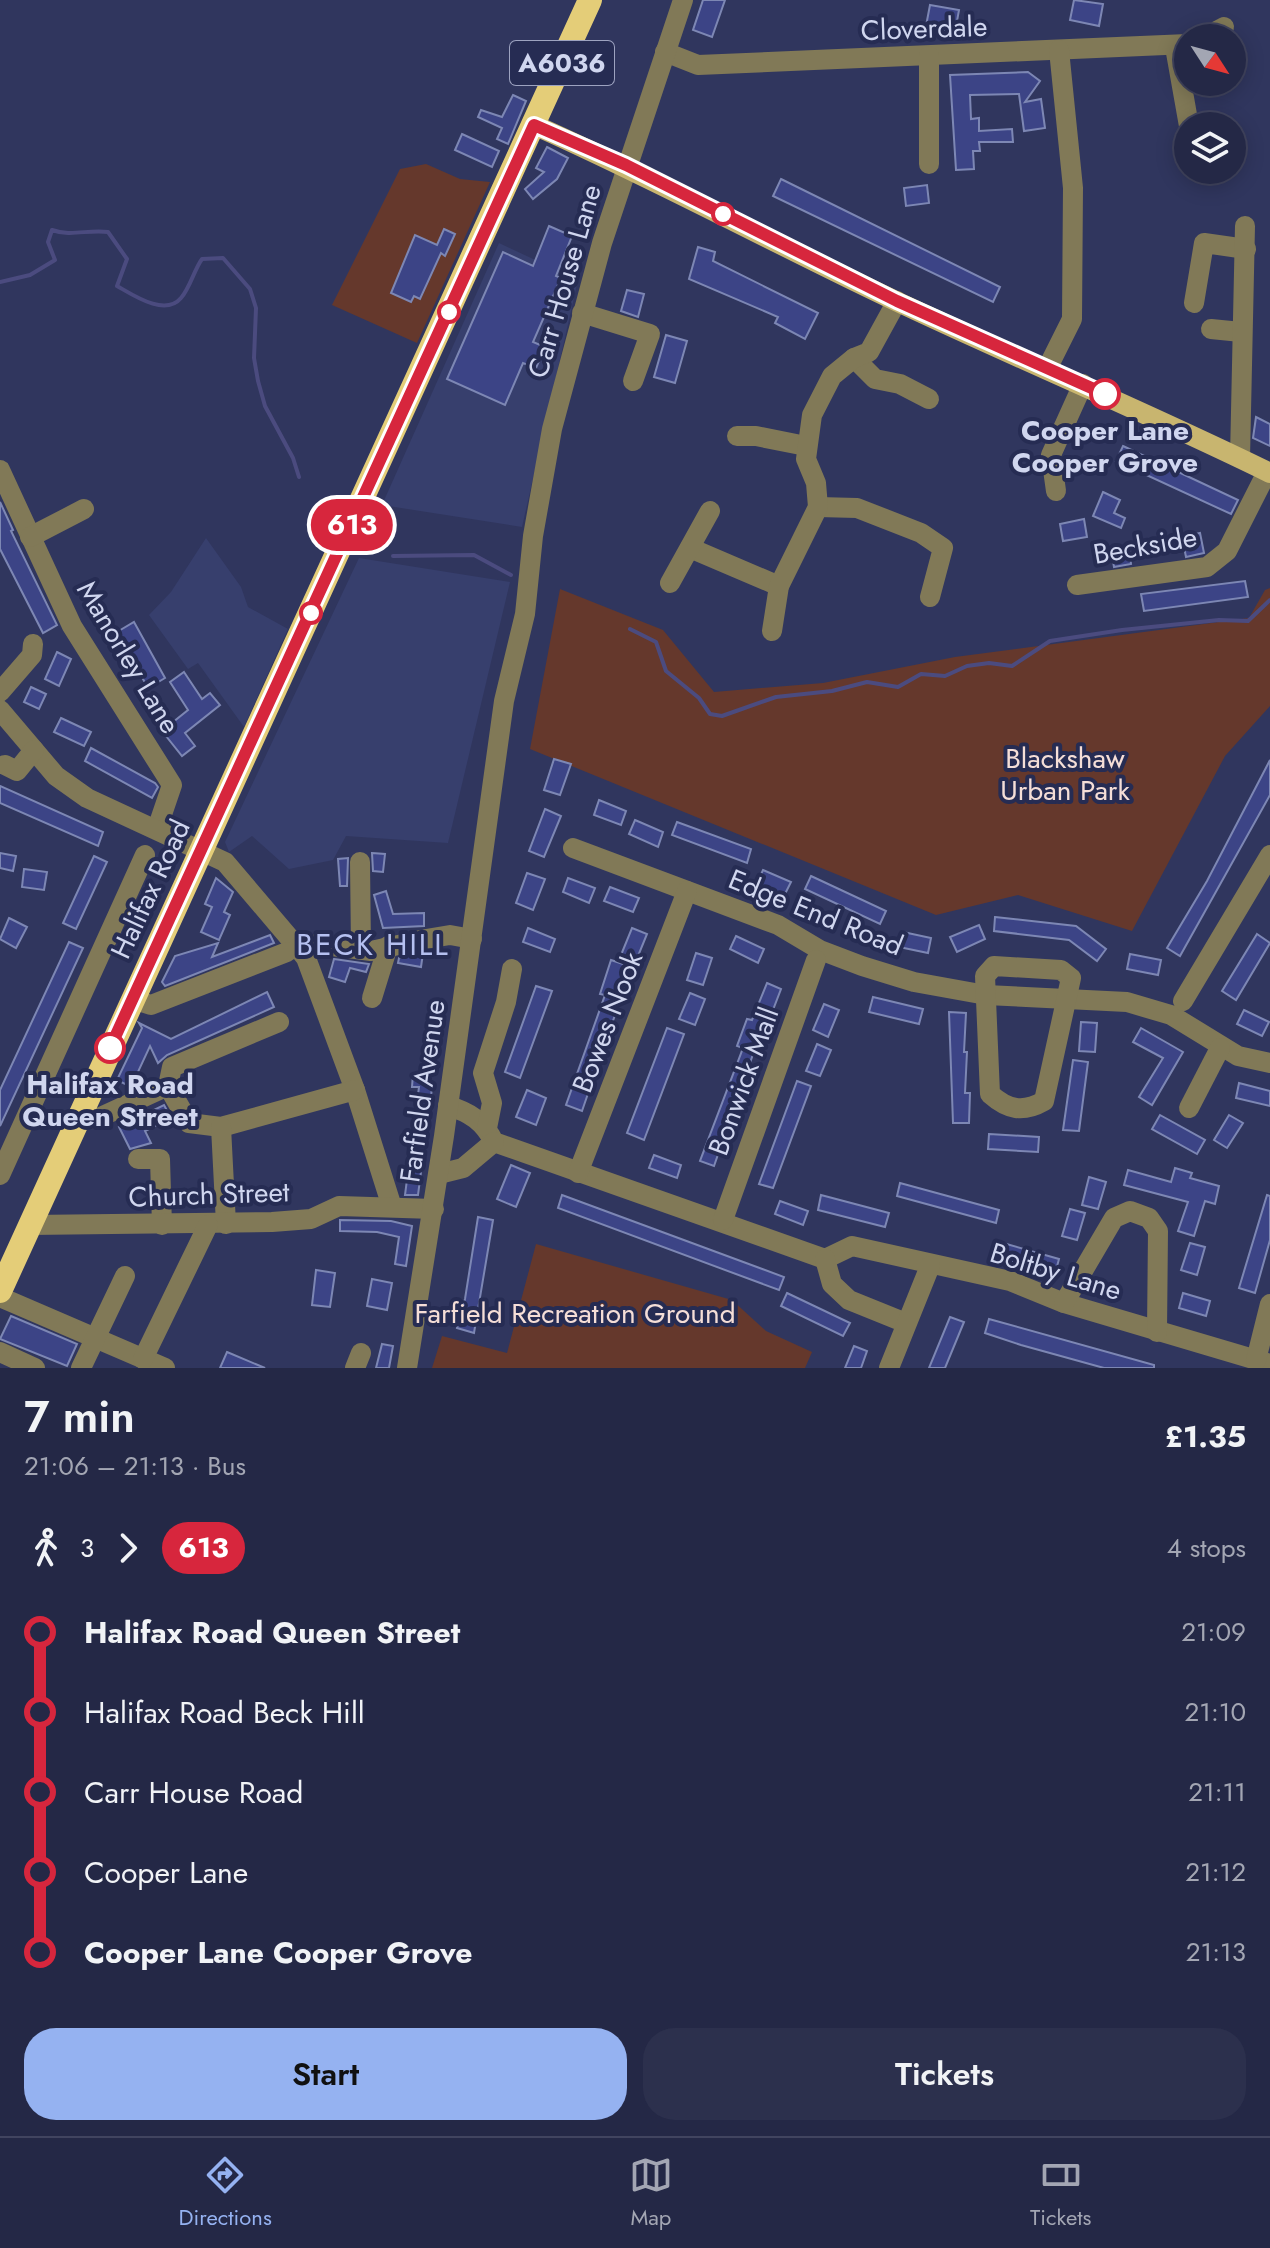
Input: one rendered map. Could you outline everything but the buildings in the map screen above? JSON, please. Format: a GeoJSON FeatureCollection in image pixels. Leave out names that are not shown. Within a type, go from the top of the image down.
{"type":"FeatureCollection","features":[{"type":"Feature","properties":{"kind":"highway","name":"A6036"},"geometry":{"type":"LineString","coordinates":[[534,125],[590,0]]}},
{"type":"Feature","properties":{"kind":"highway","name":"Halifax Road"},"geometry":{"type":"LineString","coordinates":[[0,1294],[200,849],[358,513],[534,125]]}},
{"type":"Feature","properties":{"kind":"main road"},"geometry":{"type":"LineString","coordinates":[[534,125],[626,165],[897,301],[1083,384],[1268,472]]}},
{"type":"Feature","properties":{"kind":"street","name":"Carr House Lane"},"geometry":{"type":"LineString","coordinates":[[533,536],[552,429],[582,313],[626,165],[683,0]]}},
{"type":"Feature","properties":{"kind":"street","name":"Cloverdale"},"geometry":{"type":"LineString","coordinates":[[665,52],[698,65],[1174,46]]}},
{"type":"Feature","properties":{"kind":"street"},"geometry":{"type":"LineString","coordinates":[[1047,369],[1072,319],[1073,188],[1059,50]]}},
{"type":"Feature","properties":{"kind":"street"},"geometry":{"type":"LineString","coordinates":[[929,56],[929,164]]}},
{"type":"Feature","properties":{"kind":"street"},"geometry":{"type":"LineString","coordinates":[[1240,458],[1245,226]]}},
{"type":"Feature","properties":{"kind":"street"},"geometry":{"type":"LineString","coordinates":[[1194,303],[1204,243],[1246,249]]}},
{"type":"Feature","properties":{"kind":"street"},"geometry":{"type":"LineString","coordinates":[[772,631],[779,586],[818,507],[806,446],[812,415],[832,376],[854,358],[869,352],[897,301]]}},
{"type":"Feature","properties":{"kind":"street"},"geometry":{"type":"LineString","coordinates":[[582,313],[650,334],[633,381]]}},
{"type":"Feature","properties":{"kind":"street"},"geometry":{"type":"LineString","coordinates":[[1211,329],[1241,332]]}},
{"type":"Feature","properties":{"kind":"street"},"geometry":{"type":"LineString","coordinates":[[854,358],[875,379],[900,384],[929,399]]}},
{"type":"Feature","properties":{"kind":"street"},"geometry":{"type":"LineString","coordinates":[[1056,491],[1051,455],[1083,384]]}},
{"type":"Feature","properties":{"kind":"street"},"geometry":{"type":"LineString","coordinates":[[737,436],[756,436],[806,446]]}},
{"type":"Feature","properties":{"kind":"street","name":"Manorley Lane"},"geometry":{"type":"LineString","coordinates":[[0,470],[72,626],[145,736],[172,785],[157,829]]}},
{"type":"Feature","properties":{"kind":"street","name":"Beckside"},"geometry":{"type":"LineString","coordinates":[[1077,585],[1207,567],[1227,551],[1268,472]]}},
{"type":"Feature","properties":{"kind":"street"},"geometry":{"type":"LineString","coordinates":[[818,507],[857,508],[921,533],[943,548],[930,597]]}},
{"type":"Feature","properties":{"kind":"street"},"geometry":{"type":"LineString","coordinates":[[30,537],[84,509]]}},
{"type":"Feature","properties":{"kind":"street"},"geometry":{"type":"LineString","coordinates":[[670,583],[710,511]]}},
{"type":"Feature","properties":{"kind":"street","name":"Farfield Avenue"},"geometry":{"type":"LineString","coordinates":[[407,1368],[434,1209],[504,701],[525,614],[533,536]]}},
{"type":"Feature","properties":{"kind":"street"},"geometry":{"type":"LineString","coordinates":[[690,548],[779,586]]}},
{"type":"Feature","properties":{"kind":"street"},"geometry":{"type":"LineString","coordinates":[[0,692],[32,655],[33,644]]}},
{"type":"Feature","properties":{"kind":"street"},"geometry":{"type":"LineString","coordinates":[[0,710],[56,776],[87,798],[225,862],[292,950],[306,958],[355,1090],[392,1207]]}},
{"type":"Feature","properties":{"kind":"street"},"geometry":{"type":"LineString","coordinates":[[5,765],[17,771],[34,750]]}},
{"type":"Feature","properties":{"kind":"street","name":"Edge End Road"},"geometry":{"type":"LineString","coordinates":[[573,848],[778,925],[820,950],[862,966],[914,982],[986,995],[1127,1002],[1171,1015],[1220,1048],[1238,1056],[1270,1063]]}},
{"type":"Feature","properties":{"kind":"street","name":"Halifax Road"},"geometry":{"type":"LineString","coordinates":[[0,1175],[145,855]]}},
{"type":"Feature","properties":{"kind":"street"},"geometry":{"type":"LineString","coordinates":[[1183,1001],[1270,855]]}},
{"type":"Feature","properties":{"kind":"street"},"geometry":{"type":"LineString","coordinates":[[360,862],[361,949]]}},
{"type":"Feature","properties":{"kind":"street","name":"Bowes Nook"},"geometry":{"type":"LineString","coordinates":[[578,1173],[687,891]]}},
{"type":"Feature","properties":{"kind":"street"},"geometry":{"type":"LineString","coordinates":[[132,999],[151,1005],[292,950],[317,944],[361,949],[450,935],[472,939]]}},
{"type":"Feature","properties":{"kind":"street"},"geometry":{"type":"LineString","coordinates":[[372,998],[388,946]]}},
{"type":"Feature","properties":{"kind":"street","name":"Bonwick Mall"},"geometry":{"type":"LineString","coordinates":[[723,1220],[816,960]]}},
{"type":"Feature","properties":{"kind":"street"},"geometry":{"type":"LineString","coordinates":[[994,966],[1069,973],[1044,1101],[1030,1109],[1002,1105],[990,1094],[986,995],[985,976],[994,966]]}},
{"type":"Feature","properties":{"kind":"street"},"geometry":{"type":"LineString","coordinates":[[439,1174],[463,1168],[490,1135],[492,1103],[483,1073],[506,1002],[512,969]]}},
{"type":"Feature","properties":{"kind":"street"},"geometry":{"type":"LineString","coordinates":[[279,1022],[172,1067],[168,1086],[189,1123],[221,1127],[355,1090]]}},
{"type":"Feature","properties":{"kind":"street"},"geometry":{"type":"LineString","coordinates":[[1189,1108],[1220,1048]]}},
{"type":"Feature","properties":{"kind":"street"},"geometry":{"type":"LineString","coordinates":[[80,1114],[96,1119],[168,1086]]}},
{"type":"Feature","properties":{"kind":"street"},"geometry":{"type":"LineString","coordinates":[[448,1106],[468,1113],[490,1135],[578,1173],[723,1220],[825,1259],[832,1284],[849,1300],[906,1323]]}},
{"type":"Feature","properties":{"kind":"street"},"geometry":{"type":"LineString","coordinates":[[143,1359],[217,1224],[221,1127]]}},
{"type":"Feature","properties":{"kind":"street"},"geometry":{"type":"LineString","coordinates":[[138,1159],[160,1159],[162,1225]]}},
{"type":"Feature","properties":{"kind":"street","name":"Church Street"},"geometry":{"type":"LineString","coordinates":[[30,1225],[217,1224],[311,1219],[339,1206],[434,1209]]}},
{"type":"Feature","properties":{"kind":"street"},"geometry":{"type":"LineString","coordinates":[[1064,1303],[1114,1218],[1130,1211],[1149,1218],[1158,1231],[1157,1332]]}},
{"type":"Feature","properties":{"kind":"street","name":"Boltby Lane"},"geometry":{"type":"LineString","coordinates":[[825,1259],[852,1246],[930,1266],[1010,1281],[1064,1303],[1208,1349],[1263,1362]]}},
{"type":"Feature","properties":{"kind":"street"},"geometry":{"type":"LineString","coordinates":[[889,1368],[930,1266]]}},
{"type":"Feature","properties":{"kind":"street"},"geometry":{"type":"LineString","coordinates":[[81,1368],[125,1276]]}},
{"type":"Feature","properties":{"kind":"street"},"geometry":{"type":"LineString","coordinates":[[0,1294],[165,1368]]}},
{"type":"Feature","properties":{"kind":"street"},"geometry":{"type":"LineString","coordinates":[[1263,1362],[1270,1304]]}},
{"type":"Feature","properties":{"kind":"street"},"geometry":{"type":"LineString","coordinates":[[1208,1349],[1218,1368]]}},
{"type":"Feature","properties":{"kind":"street"},"geometry":{"type":"LineString","coordinates":[[0,1352],[35,1368]]}},
{"type":"Feature","properties":{"kind":"shaded area"},"geometry":{"type":"Polygon","coordinates":[[[499,243],[578,280],[522,527],[382,505],[499,243]]]}},
{"type":"Feature","properties":{"kind":"shaded area"},"geometry":{"type":"Polygon","coordinates":[[[206,538],[241,587],[248,607],[288,629],[244,727],[198,663],[188,669],[149,615],[171,592],[206,538]]]}},
{"type":"Feature","properties":{"kind":"shaded area"},"geometry":{"type":"Polygon","coordinates":[[[359,558],[510,582],[448,843],[346,836],[333,860],[289,869],[252,836],[229,852],[225,842],[359,558]]]}},
{"type":"Feature","properties":{"kind":"green space"},"geometry":{"type":"Polygon","coordinates":[[[426,164],[460,179],[490,182],[417,343],[332,305],[400,169],[426,164]]]}},
{"type":"Feature","properties":{"kind":"green space","name":"Blackshaw Urban Park"},"geometry":{"type":"Polygon","coordinates":[[[1270,588],[1270,706],[1225,756],[1132,931],[1018,895],[936,915],[530,749],[560,589],[663,630],[714,692],[823,683],[955,657],[1249,618],[1265,590],[1270,588]]]}},
{"type":"Feature","properties":{"kind":"green space","name":"Farfield Recreation Ground"},"geometry":{"type":"Polygon","coordinates":[[[536,1244],[732,1300],[766,1331],[812,1352],[805,1368],[432,1368],[442,1336],[507,1353],[536,1244]]]}},
{"type":"Feature","properties":{"kind":"waterway"},"geometry":{"type":"LineString","coordinates":[[0,282],[30,275],[55,260],[48,242],[52,230],[66,233],[108,232],[127,259],[117,286],[158,305],[174,303],[181,298],[202,259],[223,258],[250,289],[256,308],[254,358],[258,381],[265,406],[293,458],[299,477]]}},
{"type":"Feature","properties":{"kind":"waterway"},"geometry":{"type":"LineString","coordinates":[[393,556],[474,555],[511,575]]}},
{"type":"Feature","properties":{"kind":"waterway"},"geometry":{"type":"LineString","coordinates":[[630,629],[656,642],[666,671],[699,698],[710,714],[722,716],[776,697],[832,691],[867,682],[898,687],[921,674],[945,676],[967,666],[989,663],[1012,666],[1050,641],[1219,620],[1248,621],[1270,600]]}},
{"type":"Feature","properties":{"kind":"bus line","name":"613"},"geometry":{"type":"LineString","coordinates":[[110,1048],[369,490],[534,125],[626,165],[897,301],[1105,394]]}},
{"type":"Feature","properties":{"kind":"place","name":"Cooper Lane Cooper Grove"},"geometry":{"type":"Point","coordinates":[1105,394]}},
{"type":"Feature","properties":{"kind":"place","name":"Halifax Road Queen Street"},"geometry":{"type":"Point","coordinates":[110,1048]}},
{"type":"Feature","properties":{"kind":"district","name":"BECK HILL"},"geometry":{"type":"Point","coordinates":[373,945]}}]}
